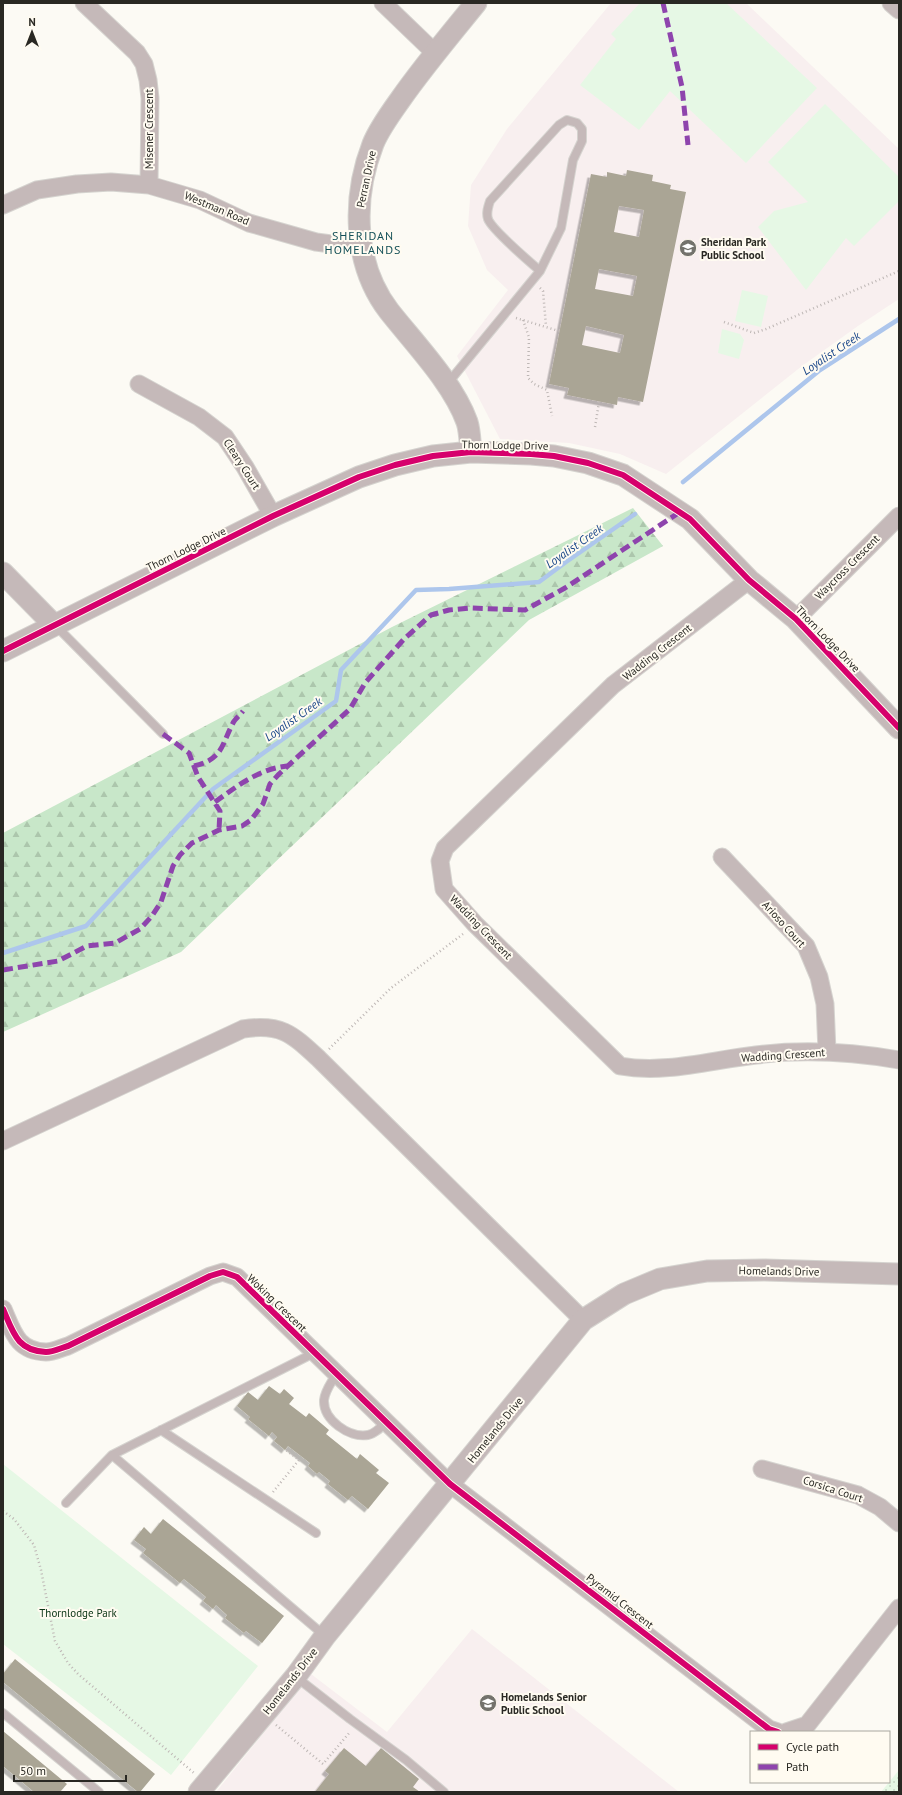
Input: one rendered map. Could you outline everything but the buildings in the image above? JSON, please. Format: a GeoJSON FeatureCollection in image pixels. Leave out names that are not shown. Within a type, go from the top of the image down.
{"type":"FeatureCollection","features":[{"type":"Feature","properties":{"kind":"street","name":"Misener Crescent"},"geometry":{"type":"LineString","coordinates":[[84,3],[137,53],[144,64],[150,98],[149,185]]}},
{"type":"Feature","properties":{"kind":"street"},"geometry":{"type":"LineString","coordinates":[[383,3],[435,53]]}},
{"type":"Feature","properties":{"kind":"street","name":"Perran Drive"},"geometry":{"type":"LineString","coordinates":[[471,452],[467,423],[457,400],[417,344],[388,310],[371,281],[360,245],[359,211],[364,180],[373,144],[389,115],[435,53],[476,3]]}},
{"type":"Feature","properties":{"kind":"street"},"geometry":{"type":"LineString","coordinates":[[891,3],[899,10]]}},
{"type":"Feature","properties":{"kind":"street","name":"Westman Road"},"geometry":{"type":"LineString","coordinates":[[3,205],[37,190],[77,184],[111,182],[149,185],[171,190],[200,200],[249,223],[316,242],[339,245],[360,245]]}},
{"type":"Feature","properties":{"kind":"street","name":"Cleary Court"},"geometry":{"type":"LineString","coordinates":[[139,384],[199,417],[225,437],[245,467],[273,516]]}},
{"type":"Feature","properties":{"kind":"street","name":"Thorn Lodge Drive"},"geometry":{"type":"LineString","coordinates":[[3,651],[273,516],[359,477],[395,465],[433,456],[471,452],[554,456],[588,463],[623,475],[690,519],[749,580],[796,619],[899,728]]}},
{"type":"Feature","properties":{"kind":"street","name":"Waycross Crescent"},"geometry":{"type":"LineString","coordinates":[[796,619],[899,516]]}},
{"type":"Feature","properties":{"kind":"street"},"geometry":{"type":"LineString","coordinates":[[3,573],[54,625]]}},
{"type":"Feature","properties":{"kind":"street","name":"Wadding Crescent"},"geometry":{"type":"LineString","coordinates":[[749,580],[613,685],[445,848],[440,862],[444,889],[475,924],[620,1066],[663,1069],[757,1055],[827,1051],[862,1054],[899,1060]]}},
{"type":"Feature","properties":{"kind":"street","name":"Arioso Court"},"geometry":{"type":"LineString","coordinates":[[722,857],[806,946],[819,977],[825,1004],[827,1051]]}},
{"type":"Feature","properties":{"kind":"street"},"geometry":{"type":"LineString","coordinates":[[3,1141],[243,1029],[256,1027],[278,1029],[294,1036],[583,1320]]}},
{"type":"Feature","properties":{"kind":"street","name":"Homelands Drive"},"geometry":{"type":"LineString","coordinates":[[202,1787],[296,1676],[325,1636],[583,1320],[624,1294],[660,1279],[707,1271],[765,1270],[899,1274]]}},
{"type":"Feature","properties":{"kind":"street","name":"Woking Crescent"},"geometry":{"type":"LineString","coordinates":[[3,1309],[16,1338],[25,1347],[47,1352],[68,1346],[210,1276],[223,1272],[237,1277],[450,1484]]}},
{"type":"Feature","properties":{"kind":"street","name":"Corsica Court"},"geometry":{"type":"LineString","coordinates":[[762,1469],[858,1495],[880,1507],[899,1523]]}},
{"type":"Feature","properties":{"kind":"street","name":"Pyramid Crescent"},"geometry":{"type":"LineString","coordinates":[[450,1484],[769,1729],[775,1731]]}},
{"type":"Feature","properties":{"kind":"street"},"geometry":{"type":"LineString","coordinates":[[789,1731],[807,1725],[899,1608]]}},
{"type":"Feature","properties":{"kind":"lane"},"geometry":{"type":"LineString","coordinates":[[446,385],[540,271],[561,228],[573,160],[582,141],[582,129],[577,123],[568,120],[559,125],[490,201],[487,210],[488,220],[508,242],[540,271]]}},
{"type":"Feature","properties":{"kind":"lane"},"geometry":{"type":"LineString","coordinates":[[54,625],[163,734]]}},
{"type":"Feature","properties":{"kind":"lane"},"geometry":{"type":"LineString","coordinates":[[66,1503],[112,1455],[314,1353]]}},
{"type":"Feature","properties":{"kind":"lane"},"geometry":{"type":"LineString","coordinates":[[336,1374],[324,1398],[326,1410],[330,1418],[346,1431],[363,1435],[374,1433],[386,1422]]}},
{"type":"Feature","properties":{"kind":"lane"},"geometry":{"type":"LineString","coordinates":[[161,1430],[316,1533]]}},
{"type":"Feature","properties":{"kind":"lane"},"geometry":{"type":"LineString","coordinates":[[112,1455],[325,1636]]}},
{"type":"Feature","properties":{"kind":"lane"},"geometry":{"type":"LineString","coordinates":[[296,1676],[406,1760],[444,1792]]}},
{"type":"Feature","properties":{"kind":"lane"},"geometry":{"type":"LineString","coordinates":[[3,1712],[99,1792]]}},
{"type":"Feature","properties":{"kind":"path"},"geometry":{"type":"LineString","coordinates":[[724,322],[754,333],[899,271]]}},
{"type":"Feature","properties":{"kind":"path"},"geometry":{"type":"LineString","coordinates":[[532,280],[543,291],[546,326]]}},
{"type":"Feature","properties":{"kind":"path"},"geometry":{"type":"LineString","coordinates":[[504,315],[560,331]]}},
{"type":"Feature","properties":{"kind":"path"},"geometry":{"type":"LineString","coordinates":[[523,320],[529,337],[528,378],[534,384],[547,390],[552,416]]}},
{"type":"Feature","properties":{"kind":"path"},"geometry":{"type":"LineString","coordinates":[[595,427],[599,402]]}},
{"type":"Feature","properties":{"kind":"path"},"geometry":{"type":"LineString","coordinates":[[318,1059],[391,988],[475,924]]}},
{"type":"Feature","properties":{"kind":"path"},"geometry":{"type":"LineString","coordinates":[[267,1500],[299,1460],[286,1450]]}},
{"type":"Feature","properties":{"kind":"path"},"geometry":{"type":"LineString","coordinates":[[3,1511],[14,1519],[34,1545],[41,1570],[56,1641],[68,1663],[78,1674],[202,1787]]}},
{"type":"Feature","properties":{"kind":"path"},"geometry":{"type":"LineString","coordinates":[[264,1714],[323,1764],[357,1724]]}},
{"type":"Feature","properties":{"kind":"shaded area","name":"Sheridan Park Public School"},"geometry":{"type":"Polygon","coordinates":[[[611,3],[746,3],[899,149],[899,299],[802,366],[666,474],[620,454],[569,443],[500,439],[457,356],[508,290],[487,270],[468,226],[471,185],[507,129],[611,3]]]}},
{"type":"Feature","properties":{"kind":"shaded area","name":"Homelands Senior Public School"},"geometry":{"type":"Polygon","coordinates":[[[472,1629],[679,1792],[216,1792],[311,1674],[387,1732],[472,1629]]]}},
{"type":"Feature","properties":{"kind":"green space"},"geometry":{"type":"Polygon","coordinates":[[[640,3],[726,3],[817,88],[746,163],[670,91],[639,130],[580,85],[616,39],[611,34],[640,3]]]}},
{"type":"Feature","properties":{"kind":"green space"},"geometry":{"type":"Polygon","coordinates":[[[825,104],[899,177],[899,201],[854,246],[846,238],[806,290],[758,227],[774,211],[808,202],[768,162],[825,104]]]}},
{"type":"Feature","properties":{"kind":"green space"},"geometry":{"type":"Polygon","coordinates":[[[742,290],[768,296],[761,327],[735,321],[742,290]]]}},
{"type":"Feature","properties":{"kind":"green space"},"geometry":{"type":"Polygon","coordinates":[[[722,329],[740,334],[744,340],[739,359],[718,353],[722,329]]]}},
{"type":"Feature","properties":{"kind":"green space"},"geometry":{"type":"Polygon","coordinates":[[[633,508],[663,546],[529,620],[181,952],[3,1032],[3,833],[392,627],[633,508]]]}},
{"type":"Feature","properties":{"kind":"green space","name":"Thornlodge Park"},"geometry":{"type":"Polygon","coordinates":[[[3,1464],[258,1666],[171,1775],[3,1644],[3,1464]]]}},
{"type":"Feature","properties":{"kind":"green space"},"geometry":{"type":"Polygon","coordinates":[[[899,1770],[899,1792],[881,1792],[890,1783],[899,1770]]]}},
{"type":"Feature","properties":{"kind":"waterway","name":"Loyalist Creek"},"geometry":{"type":"LineString","coordinates":[[683,482],[820,370],[899,319]]}},
{"type":"Feature","properties":{"kind":"waterway","name":"Loyalist Creek"},"geometry":{"type":"LineString","coordinates":[[3,953],[86,926],[213,789],[336,701],[341,670],[416,590],[539,582],[635,514]]}},
{"type":"Feature","properties":{"kind":"marked path"},"geometry":{"type":"LineString","coordinates":[[663,3],[682,87],[688,145]]}},
{"type":"Feature","properties":{"kind":"marked path"},"geometry":{"type":"LineString","coordinates":[[3,970],[58,961],[87,946],[115,943],[140,929],[152,916],[161,902],[173,866],[180,855],[192,843],[219,830],[242,826],[251,820],[263,804],[270,784],[350,709],[365,683],[404,639],[431,615],[449,610],[470,608],[525,610],[565,588],[680,512]]}},
{"type":"Feature","properties":{"kind":"marked path"},"geometry":{"type":"LineString","coordinates":[[194,766],[211,760],[216,755],[223,745],[234,722],[243,711]]}},
{"type":"Feature","properties":{"kind":"marked path"},"geometry":{"type":"LineString","coordinates":[[163,734],[189,753],[198,777],[220,811],[219,830]]}},
{"type":"Feature","properties":{"kind":"marked path"},"geometry":{"type":"LineString","coordinates":[[215,802],[240,784],[258,774],[287,766]]}},
{"type":"Feature","properties":{"kind":"cycle path"},"geometry":{"type":"LineString","coordinates":[[3,651],[273,516],[359,477],[395,465],[433,456],[471,452],[531,454],[554,456],[588,463],[623,475],[690,519],[749,580],[796,619],[899,728]]}},
{"type":"Feature","properties":{"kind":"cycle path"},"geometry":{"type":"LineString","coordinates":[[3,1309],[13,1332],[22,1344],[36,1351],[49,1352],[68,1346],[210,1276],[223,1272],[237,1277],[450,1484],[769,1729],[775,1731]]}},
{"type":"Feature","properties":{"kind":"place","name":"Sheridan Park Public School"},"geometry":{"type":"Point","coordinates":[688,248]}},
{"type":"Feature","properties":{"kind":"place","name":"Homelands Senior Public School"},"geometry":{"type":"Point","coordinates":[488,1703]}},
{"type":"Feature","properties":{"kind":"district","name":"SHERIDAN HOMELANDS"},"geometry":{"type":"Point","coordinates":[363,242]}}]}
